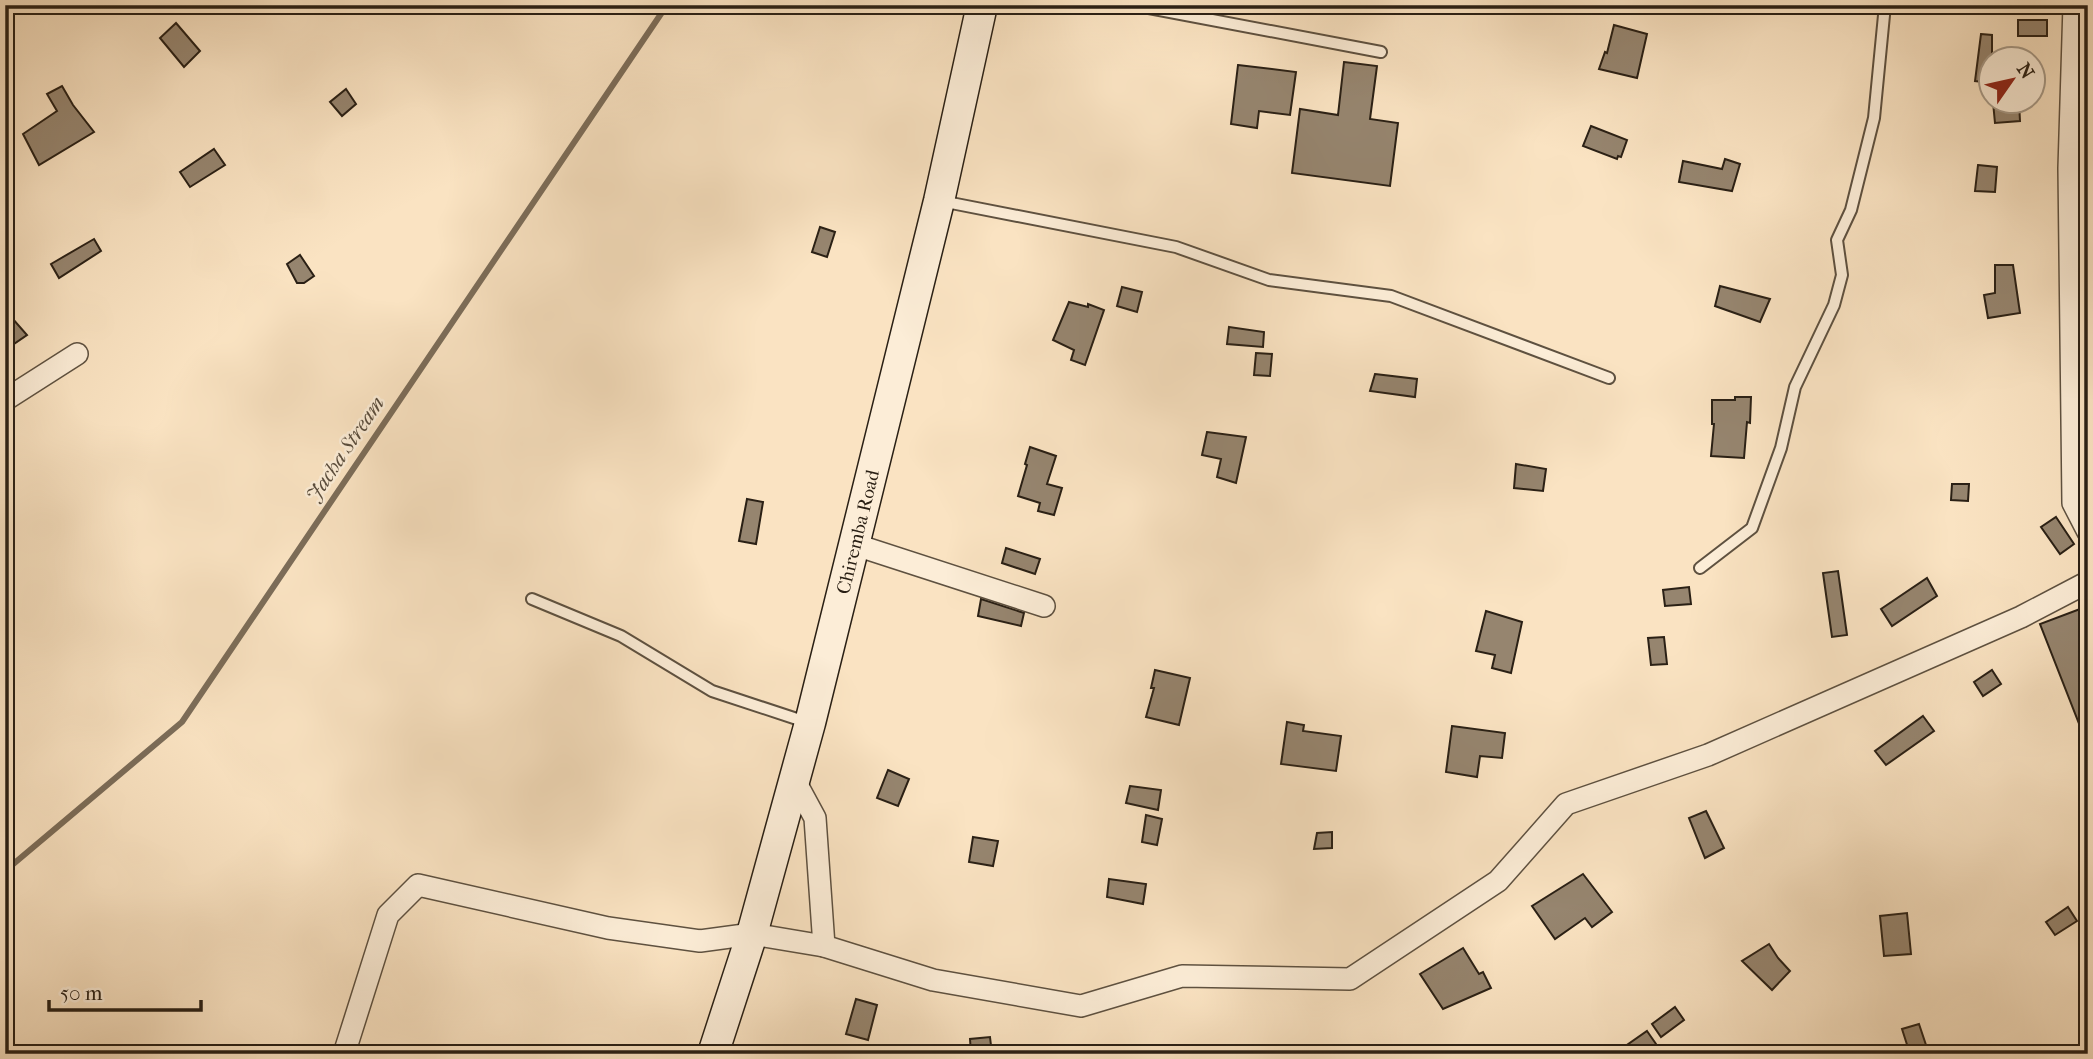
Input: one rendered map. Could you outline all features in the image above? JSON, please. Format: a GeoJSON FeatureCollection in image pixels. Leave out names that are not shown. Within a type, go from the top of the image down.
{"type":"FeatureCollection","features":[{"type":"Feature","properties":{"kind":"main road","name":"Chiremba Road"},"geometry":{"type":"LineString","coordinates":[[713,1054],[752,934],[796,781],[939,201],[982,5]]}},
{"type":"Feature","properties":{"kind":"street"},"geometry":{"type":"LineString","coordinates":[[2074,5],[2080,58],[2068,168],[2073,503],[2088,532]]}},
{"type":"Feature","properties":{"kind":"street"},"geometry":{"type":"LineString","coordinates":[[5,400],[77,354]]}},
{"type":"Feature","properties":{"kind":"street"},"geometry":{"type":"LineString","coordinates":[[853,544],[1044,606]]}},
{"type":"Feature","properties":{"kind":"street"},"geometry":{"type":"LineString","coordinates":[[344,1054],[388,915],[418,885],[608,928],[700,941],[752,934],[824,946],[933,980],[1081,1006],[1182,976],[1350,979],[1498,881],[1566,804],[1708,755],[2021,617],[2088,582]]}},
{"type":"Feature","properties":{"kind":"street"},"geometry":{"type":"LineString","coordinates":[[796,781],[815,818],[824,946]]}},
{"type":"Feature","properties":{"kind":"lane"},"geometry":{"type":"LineString","coordinates":[[1133,5],[1381,52]]}},
{"type":"Feature","properties":{"kind":"lane"},"geometry":{"type":"LineString","coordinates":[[1700,568],[1752,528],[1781,448],[1795,387],[1834,305],[1842,275],[1837,240],[1851,210],[1874,118],[1885,5]]}},
{"type":"Feature","properties":{"kind":"lane"},"geometry":{"type":"LineString","coordinates":[[939,201],[1176,247],[1269,281],[1391,296],[1609,378]]}},
{"type":"Feature","properties":{"kind":"lane"},"geometry":{"type":"LineString","coordinates":[[532,599],[621,636],[712,691],[810,723]]}},
{"type":"Feature","properties":{"kind":"building"},"geometry":{"type":"Polygon","coordinates":[[[2018,20],[2047,20],[2047,36],[2018,36],[2018,20]]]}},
{"type":"Feature","properties":{"kind":"building"},"geometry":{"type":"Polygon","coordinates":[[[176,23],[200,51],[184,67],[160,38],[176,23]]]}},
{"type":"Feature","properties":{"kind":"building"},"geometry":{"type":"Polygon","coordinates":[[[1614,25],[1647,34],[1637,78],[1599,69],[1605,52],[1607,53],[1614,25]]]}},
{"type":"Feature","properties":{"kind":"building"},"geometry":{"type":"Polygon","coordinates":[[[1981,34],[1992,35],[1992,46],[1979,46],[1981,34]]]}},
{"type":"Feature","properties":{"kind":"building"},"geometry":{"type":"Polygon","coordinates":[[[1978,58],[1978,81],[1975,81],[1978,58]]]}},
{"type":"Feature","properties":{"kind":"building"},"geometry":{"type":"Polygon","coordinates":[[[1344,62],[1377,66],[1370,119],[1398,123],[1390,186],[1292,173],[1300,109],[1338,115],[1344,62]]]}},
{"type":"Feature","properties":{"kind":"building"},"geometry":{"type":"Polygon","coordinates":[[[1238,65],[1296,72],[1290,115],[1259,111],[1257,128],[1231,124],[1238,65]]]}},
{"type":"Feature","properties":{"kind":"building"},"geometry":{"type":"Polygon","coordinates":[[[62,86],[94,132],[39,165],[23,134],[57,111],[47,94],[62,86]]]}},
{"type":"Feature","properties":{"kind":"building"},"geometry":{"type":"Polygon","coordinates":[[[346,89],[356,104],[342,116],[330,102],[346,89]]]}},
{"type":"Feature","properties":{"kind":"building"},"geometry":{"type":"Polygon","coordinates":[[[1994,116],[2020,116],[2020,121],[1995,123],[1994,116]]]}},
{"type":"Feature","properties":{"kind":"building"},"geometry":{"type":"Polygon","coordinates":[[[1591,126],[1627,140],[1621,157],[1618,156],[1617,159],[1583,146],[1591,126]]]}},
{"type":"Feature","properties":{"kind":"building"},"geometry":{"type":"Polygon","coordinates":[[[214,149],[225,165],[190,187],[180,172],[214,149]]]}},
{"type":"Feature","properties":{"kind":"building"},"geometry":{"type":"Polygon","coordinates":[[[1725,159],[1740,164],[1732,191],[1679,182],[1683,161],[1722,169],[1725,159]]]}},
{"type":"Feature","properties":{"kind":"building"},"geometry":{"type":"Polygon","coordinates":[[[1978,165],[1997,167],[1995,192],[1975,191],[1978,165]]]}},
{"type":"Feature","properties":{"kind":"building"},"geometry":{"type":"Polygon","coordinates":[[[820,227],[835,232],[827,257],[812,252],[820,227]]]}},
{"type":"Feature","properties":{"kind":"building"},"geometry":{"type":"Polygon","coordinates":[[[94,239],[101,251],[59,278],[51,264],[94,239]]]}},
{"type":"Feature","properties":{"kind":"building"},"geometry":{"type":"Polygon","coordinates":[[[300,255],[314,276],[304,283],[297,283],[287,264],[300,255]]]}},
{"type":"Feature","properties":{"kind":"building"},"geometry":{"type":"Polygon","coordinates":[[[1995,265],[2013,265],[2020,313],[1988,318],[1984,295],[1995,293],[1995,265]]]}},
{"type":"Feature","properties":{"kind":"building"},"geometry":{"type":"Polygon","coordinates":[[[1720,286],[1770,299],[1760,322],[1715,306],[1720,286]]]}},
{"type":"Feature","properties":{"kind":"building"},"geometry":{"type":"Polygon","coordinates":[[[1122,287],[1142,292],[1137,312],[1117,306],[1122,287]]]}},
{"type":"Feature","properties":{"kind":"building"},"geometry":{"type":"Polygon","coordinates":[[[1069,302],[1088,307],[1088,304],[1104,310],[1085,365],[1071,360],[1074,350],[1053,340],[1069,302]]]}},
{"type":"Feature","properties":{"kind":"building"},"geometry":{"type":"Polygon","coordinates":[[[5,310],[27,335],[5,350],[5,310]]]}},
{"type":"Feature","properties":{"kind":"building"},"geometry":{"type":"Polygon","coordinates":[[[1229,327],[1264,332],[1263,347],[1227,344],[1229,327]]]}},
{"type":"Feature","properties":{"kind":"building"},"geometry":{"type":"Polygon","coordinates":[[[1256,353],[1272,354],[1270,376],[1254,375],[1256,353]]]}},
{"type":"Feature","properties":{"kind":"building"},"geometry":{"type":"Polygon","coordinates":[[[1375,374],[1417,379],[1415,397],[1370,391],[1375,374]]]}},
{"type":"Feature","properties":{"kind":"building"},"geometry":{"type":"Polygon","coordinates":[[[1735,397],[1751,397],[1744,458],[1711,456],[1714,424],[1712,400],[1735,400],[1735,397]]]}},
{"type":"Feature","properties":{"kind":"building"},"geometry":{"type":"Polygon","coordinates":[[[1207,432],[1246,437],[1236,483],[1217,477],[1221,459],[1202,455],[1207,432]]]}},
{"type":"Feature","properties":{"kind":"building"},"geometry":{"type":"Polygon","coordinates":[[[1030,447],[1056,456],[1047,484],[1062,488],[1054,515],[1038,511],[1040,503],[1018,496],[1030,447]]]}},
{"type":"Feature","properties":{"kind":"building"},"geometry":{"type":"Polygon","coordinates":[[[1516,464],[1546,469],[1543,491],[1514,488],[1516,464]]]}},
{"type":"Feature","properties":{"kind":"building"},"geometry":{"type":"Polygon","coordinates":[[[1952,484],[1969,484],[1968,501],[1951,500],[1952,484]]]}},
{"type":"Feature","properties":{"kind":"building"},"geometry":{"type":"Polygon","coordinates":[[[747,499],[763,502],[756,544],[739,541],[747,499]]]}},
{"type":"Feature","properties":{"kind":"building"},"geometry":{"type":"Polygon","coordinates":[[[2056,517],[2074,544],[2060,554],[2041,527],[2056,517]]]}},
{"type":"Feature","properties":{"kind":"building"},"geometry":{"type":"Polygon","coordinates":[[[1006,548],[1040,559],[1035,574],[1002,563],[1006,548]]]}},
{"type":"Feature","properties":{"kind":"building"},"geometry":{"type":"Polygon","coordinates":[[[1838,571],[1847,635],[1832,637],[1823,573],[1838,571]]]}},
{"type":"Feature","properties":{"kind":"building"},"geometry":{"type":"Polygon","coordinates":[[[1927,578],[1937,596],[1892,626],[1881,609],[1927,578]]]}},
{"type":"Feature","properties":{"kind":"building"},"geometry":{"type":"Polygon","coordinates":[[[1689,587],[1691,604],[1665,606],[1663,590],[1689,587]]]}},
{"type":"Feature","properties":{"kind":"building"},"geometry":{"type":"Polygon","coordinates":[[[981,599],[1024,613],[1021,626],[978,616],[981,599]]]}},
{"type":"Feature","properties":{"kind":"building"},"geometry":{"type":"Polygon","coordinates":[[[2088,606],[2088,744],[2087,744],[2040,624],[2088,606]]]}},
{"type":"Feature","properties":{"kind":"building"},"geometry":{"type":"Polygon","coordinates":[[[1486,611],[1522,622],[1511,673],[1492,668],[1495,655],[1476,651],[1486,611]]]}},
{"type":"Feature","properties":{"kind":"building"},"geometry":{"type":"Polygon","coordinates":[[[1664,637],[1667,664],[1651,665],[1648,638],[1664,637]]]}},
{"type":"Feature","properties":{"kind":"building"},"geometry":{"type":"Polygon","coordinates":[[[1155,670],[1190,678],[1179,725],[1146,717],[1154,688],[1151,688],[1155,670]]]}},
{"type":"Feature","properties":{"kind":"building"},"geometry":{"type":"Polygon","coordinates":[[[1992,670],[2001,684],[1983,696],[1974,682],[1992,670]]]}},
{"type":"Feature","properties":{"kind":"building"},"geometry":{"type":"Polygon","coordinates":[[[1923,716],[1934,731],[1886,765],[1875,751],[1923,716]]]}},
{"type":"Feature","properties":{"kind":"building"},"geometry":{"type":"Polygon","coordinates":[[[1287,722],[1304,725],[1303,731],[1341,736],[1336,771],[1281,764],[1287,722]]]}},
{"type":"Feature","properties":{"kind":"building"},"geometry":{"type":"Polygon","coordinates":[[[1452,726],[1505,733],[1502,758],[1480,756],[1477,777],[1446,772],[1452,726]]]}},
{"type":"Feature","properties":{"kind":"building"},"geometry":{"type":"Polygon","coordinates":[[[888,770],[909,779],[898,806],[877,798],[888,770]]]}},
{"type":"Feature","properties":{"kind":"building"},"geometry":{"type":"Polygon","coordinates":[[[1130,786],[1161,790],[1158,810],[1126,803],[1130,786]]]}},
{"type":"Feature","properties":{"kind":"building"},"geometry":{"type":"Polygon","coordinates":[[[1706,811],[1724,848],[1705,858],[1689,818],[1706,811]]]}},
{"type":"Feature","properties":{"kind":"building"},"geometry":{"type":"Polygon","coordinates":[[[1146,815],[1162,819],[1157,845],[1142,842],[1146,815]]]}},
{"type":"Feature","properties":{"kind":"building"},"geometry":{"type":"Polygon","coordinates":[[[1332,832],[1332,848],[1314,849],[1317,833],[1332,832]]]}},
{"type":"Feature","properties":{"kind":"building"},"geometry":{"type":"Polygon","coordinates":[[[973,837],[998,841],[993,866],[969,862],[973,837]]]}},
{"type":"Feature","properties":{"kind":"building"},"geometry":{"type":"Polygon","coordinates":[[[1583,874],[1612,912],[1592,927],[1585,918],[1555,939],[1532,906],[1583,874]]]}},
{"type":"Feature","properties":{"kind":"building"},"geometry":{"type":"Polygon","coordinates":[[[1109,879],[1146,884],[1143,904],[1107,897],[1109,879]]]}},
{"type":"Feature","properties":{"kind":"building"},"geometry":{"type":"Polygon","coordinates":[[[2068,907],[2077,921],[2055,935],[2046,922],[2068,907]]]}},
{"type":"Feature","properties":{"kind":"building"},"geometry":{"type":"Polygon","coordinates":[[[1907,913],[1911,954],[1884,956],[1880,916],[1907,913]]]}},
{"type":"Feature","properties":{"kind":"building"},"geometry":{"type":"Polygon","coordinates":[[[1769,944],[1790,971],[1772,990],[1742,961],[1769,944]]]}},
{"type":"Feature","properties":{"kind":"building"},"geometry":{"type":"Polygon","coordinates":[[[1463,948],[1479,974],[1483,972],[1491,988],[1443,1009],[1420,974],[1463,948]]]}},
{"type":"Feature","properties":{"kind":"building"},"geometry":{"type":"Polygon","coordinates":[[[856,999],[877,1005],[868,1040],[846,1034],[856,999]]]}},
{"type":"Feature","properties":{"kind":"building"},"geometry":{"type":"Polygon","coordinates":[[[1675,1007],[1684,1020],[1661,1037],[1652,1024],[1675,1007]]]}},
{"type":"Feature","properties":{"kind":"building"},"geometry":{"type":"Polygon","coordinates":[[[1919,1024],[1929,1054],[1910,1054],[1902,1029],[1919,1024]]]}},
{"type":"Feature","properties":{"kind":"building"},"geometry":{"type":"Polygon","coordinates":[[[1647,1031],[1656,1044],[1642,1054],[1614,1054],[1647,1031]]]}},
{"type":"Feature","properties":{"kind":"building"},"geometry":{"type":"Polygon","coordinates":[[[990,1037],[992,1054],[971,1054],[970,1039],[990,1037]]]}},
{"type":"Feature","properties":{"kind":"waterway","name":"Jacha Stream"},"geometry":{"type":"LineString","coordinates":[[5,871],[182,722],[667,5]]}}]}
